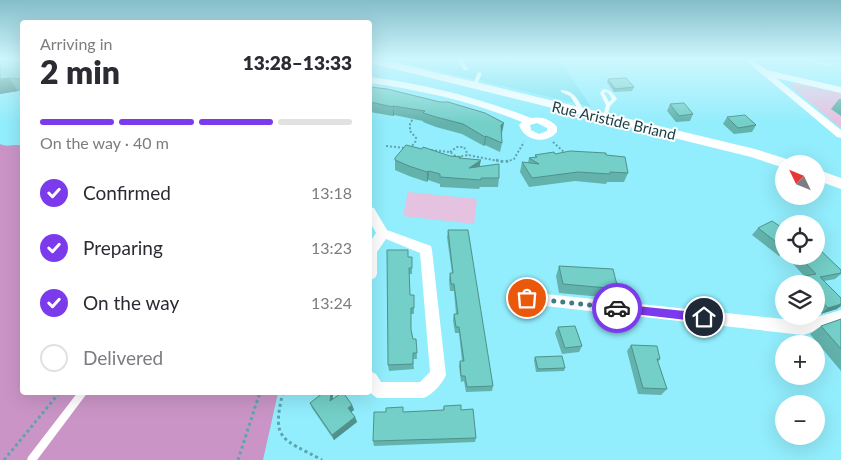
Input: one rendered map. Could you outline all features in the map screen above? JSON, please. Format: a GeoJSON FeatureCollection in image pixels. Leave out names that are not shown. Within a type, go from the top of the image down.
{"type":"FeatureCollection","features":[{"type":"Feature","properties":{"kind":"street"},"geometry":{"type":"LineString","coordinates":[[373,80],[436,92],[493,106],[529,121],[542,120],[550,124],[552,132],[546,136],[537,137],[528,134],[524,125],[529,121]]}},
{"type":"Feature","properties":{"kind":"street","name":"Rue Aristide Briand"},"geometry":{"type":"LineString","coordinates":[[453,80],[583,112],[607,111],[775,160]]}},
{"type":"Feature","properties":{"kind":"street"},"geometry":{"type":"LineString","coordinates":[[775,80],[841,135]]}},
{"type":"Feature","properties":{"kind":"street"},"geometry":{"type":"LineString","coordinates":[[799,80],[841,90]]}},
{"type":"Feature","properties":{"kind":"street"},"geometry":{"type":"LineString","coordinates":[[825,178],[841,184]]}},
{"type":"Feature","properties":{"kind":"street"},"geometry":{"type":"LineString","coordinates":[[372,214],[383,233],[426,250],[438,375],[424,390],[377,390],[372,382]]}},
{"type":"Feature","properties":{"kind":"street"},"geometry":{"type":"LineString","coordinates":[[372,250],[383,233]]}},
{"type":"Feature","properties":{"kind":"street"},"geometry":{"type":"LineString","coordinates":[[527,298],[803,328],[841,316]]}},
{"type":"Feature","properties":{"kind":"lane"},"geometry":{"type":"LineString","coordinates":[[474,86],[477,80]]}},
{"type":"Feature","properties":{"kind":"lane"},"geometry":{"type":"LineString","coordinates":[[563,91],[572,95],[583,112]]}},
{"type":"Feature","properties":{"kind":"lane"},"geometry":{"type":"LineString","coordinates":[[31,460],[82,395]]}},
{"type":"Feature","properties":{"kind":"path"},"geometry":{"type":"LineString","coordinates":[[409,148],[415,143],[416,138],[410,131],[410,123],[416,117]]}},
{"type":"Feature","properties":{"kind":"path"},"geometry":{"type":"LineString","coordinates":[[425,150],[450,152],[456,157],[468,155],[505,162],[514,159],[528,134]]}},
{"type":"Feature","properties":{"kind":"path"},"geometry":{"type":"LineString","coordinates":[[546,136],[566,153],[567,158]]}},
{"type":"Feature","properties":{"kind":"path"},"geometry":{"type":"LineString","coordinates":[[386,146],[417,149]]}},
{"type":"Feature","properties":{"kind":"path"},"geometry":{"type":"LineString","coordinates":[[450,152],[457,147],[464,147],[468,155]]}},
{"type":"Feature","properties":{"kind":"path"},"geometry":{"type":"LineString","coordinates":[[453,163],[456,157]]}},
{"type":"Feature","properties":{"kind":"path"},"geometry":{"type":"LineString","coordinates":[[4,460],[58,395]]}},
{"type":"Feature","properties":{"kind":"path"},"geometry":{"type":"LineString","coordinates":[[238,460],[259,395]]}},
{"type":"Feature","properties":{"kind":"path"},"geometry":{"type":"LineString","coordinates":[[282,395],[277,417],[279,432],[292,444],[322,460]]}},
{"type":"Feature","properties":{"kind":"shaded area"},"geometry":{"type":"Polygon","coordinates":[[[479,80],[573,80],[591,107],[479,80]]]}},
{"type":"Feature","properties":{"kind":"shaded area"},"geometry":{"type":"Polygon","coordinates":[[[794,83],[841,93],[841,128],[789,85],[794,83]]]}},
{"type":"Feature","properties":{"kind":"shaded area"},"geometry":{"type":"Polygon","coordinates":[[[0,144],[6,146],[20,146],[20,395],[278,395],[263,460],[0,460],[0,144]]]}},
{"type":"Feature","properties":{"kind":"shaded area"},"geometry":{"type":"Polygon","coordinates":[[[408,192],[477,199],[474,224],[403,216],[408,192]]]}},
{"type":"Feature","properties":{"kind":"building"},"geometry":{"type":"Polygon","coordinates":[[[609,80],[628,80],[634,87],[615,89],[609,80]]]}},
{"type":"Feature","properties":{"kind":"building"},"geometry":{"type":"Polygon","coordinates":[[[372,87],[440,102],[448,102],[485,113],[504,123],[501,125],[502,143],[485,137],[463,124],[423,113],[425,111],[372,102],[372,87]]]}},
{"type":"Feature","properties":{"kind":"building"},"geometry":{"type":"Polygon","coordinates":[[[684,103],[693,114],[679,116],[670,104],[684,103]]]}},
{"type":"Feature","properties":{"kind":"building"},"geometry":{"type":"Polygon","coordinates":[[[745,115],[756,125],[738,128],[727,117],[745,115]]]}},
{"type":"Feature","properties":{"kind":"building"},"geometry":{"type":"Polygon","coordinates":[[[406,145],[422,149],[423,147],[450,156],[461,157],[459,158],[481,160],[469,168],[499,164],[499,178],[481,178],[481,180],[440,177],[440,174],[409,166],[395,160],[406,145]]]}},
{"type":"Feature","properties":{"kind":"building"},"geometry":{"type":"Polygon","coordinates":[[[570,151],[606,153],[606,155],[625,157],[628,173],[578,172],[532,178],[522,162],[539,164],[529,158],[537,157],[535,155],[570,151]]]}},
{"type":"Feature","properties":{"kind":"building"},"geometry":{"type":"Polygon","coordinates":[[[772,221],[775,223],[775,241],[758,228],[772,221]]]}},
{"type":"Feature","properties":{"kind":"building"},"geometry":{"type":"Polygon","coordinates":[[[448,230],[468,230],[493,386],[467,387],[465,376],[461,376],[460,361],[464,361],[459,327],[456,327],[454,314],[458,314],[454,284],[451,284],[450,273],[453,273],[448,230]]]}},
{"type":"Feature","properties":{"kind":"building"},"geometry":{"type":"Polygon","coordinates":[[[387,250],[408,250],[408,257],[412,257],[412,268],[409,268],[410,295],[414,295],[414,308],[411,308],[411,330],[413,339],[416,339],[417,353],[413,353],[413,364],[388,365],[387,250]]]}},
{"type":"Feature","properties":{"kind":"building"},"geometry":{"type":"Polygon","coordinates":[[[825,255],[841,270],[841,273],[825,276],[810,275],[816,274],[808,265],[825,265],[825,255]]]}},
{"type":"Feature","properties":{"kind":"building"},"geometry":{"type":"Polygon","coordinates":[[[559,266],[613,269],[618,289],[563,284],[559,266]]]}},
{"type":"Feature","properties":{"kind":"building"},"geometry":{"type":"Polygon","coordinates":[[[825,282],[841,298],[841,304],[828,308],[825,305],[825,282]]]}},
{"type":"Feature","properties":{"kind":"building"},"geometry":{"type":"Polygon","coordinates":[[[841,319],[841,349],[821,326],[841,319]]]}},
{"type":"Feature","properties":{"kind":"building"},"geometry":{"type":"Polygon","coordinates":[[[575,326],[582,346],[565,348],[558,327],[575,326]]]}},
{"type":"Feature","properties":{"kind":"building"},"geometry":{"type":"Polygon","coordinates":[[[631,345],[657,346],[660,359],[657,359],[667,389],[643,388],[631,345]]]}},
{"type":"Feature","properties":{"kind":"building"},"geometry":{"type":"Polygon","coordinates":[[[562,356],[565,368],[538,369],[535,357],[562,356]]]}},
{"type":"Feature","properties":{"kind":"building"},"geometry":{"type":"Polygon","coordinates":[[[320,395],[331,395],[330,401],[339,395],[345,395],[352,405],[348,408],[355,417],[332,435],[310,403],[320,395]]]}},
{"type":"Feature","properties":{"kind":"building"},"geometry":{"type":"Polygon","coordinates":[[[461,405],[461,410],[473,409],[476,438],[373,441],[374,412],[386,412],[386,408],[403,407],[403,412],[444,410],[444,406],[461,405]]]}},
{"type":"Feature","properties":{"kind":"way so far"},"geometry":{"type":"LineString","coordinates":[[527,298],[617,308]]}},
{"type":"Feature","properties":{"kind":"route"},"geometry":{"type":"LineString","coordinates":[[617,308],[704,317]]}}]}
